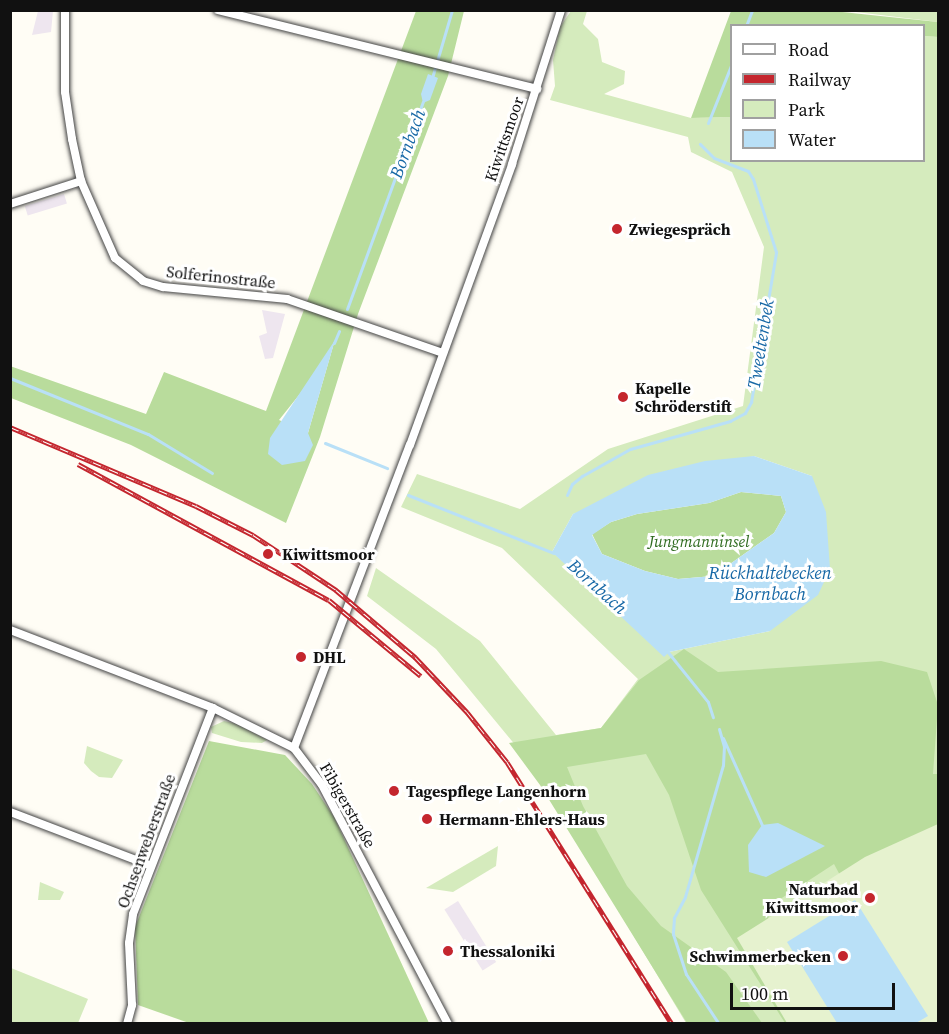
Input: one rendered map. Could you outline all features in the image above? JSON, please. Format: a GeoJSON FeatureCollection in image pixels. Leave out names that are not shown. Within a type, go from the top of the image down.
{"type":"FeatureCollection","features":[{"type":"Feature","properties":{"kind":"street","name":"Solferinostraße"},"geometry":{"type":"LineString","coordinates":[[65,10],[66,92],[81,181],[115,258],[143,280],[163,287],[287,299],[443,353]]}},
{"type":"Feature","properties":{"kind":"street"},"geometry":{"type":"LineString","coordinates":[[218,10],[429,60],[537,89]]}},
{"type":"Feature","properties":{"kind":"street","name":"Kiwittsmoor"},"geometry":{"type":"LineString","coordinates":[[294,748],[443,353],[537,89],[561,10]]}},
{"type":"Feature","properties":{"kind":"street"},"geometry":{"type":"LineString","coordinates":[[10,204],[81,181]]}},
{"type":"Feature","properties":{"kind":"street","name":"Fibigerstraße"},"geometry":{"type":"LineString","coordinates":[[10,630],[213,708],[294,748],[322,785],[448,1023]]}},
{"type":"Feature","properties":{"kind":"street","name":"Ochsenweberstraße"},"geometry":{"type":"LineString","coordinates":[[127,1023],[132,1005],[129,943],[133,914],[149,865],[213,708]]}},
{"type":"Feature","properties":{"kind":"street"},"geometry":{"type":"LineString","coordinates":[[10,813],[149,865]]}},
{"type":"Feature","properties":{"kind":"shaded area"},"geometry":{"type":"Polygon","coordinates":[[[38,11],[53,11],[51,32],[32,35],[38,11]]]}},
{"type":"Feature","properties":{"kind":"shaded area"},"geometry":{"type":"Polygon","coordinates":[[[64,194],[67,204],[28,216],[25,206],[64,194]]]}},
{"type":"Feature","properties":{"kind":"shaded area"},"geometry":{"type":"Polygon","coordinates":[[[262,310],[285,314],[273,358],[265,359],[259,336],[267,333],[262,310]]]}},
{"type":"Feature","properties":{"kind":"shaded area"},"geometry":{"type":"Polygon","coordinates":[[[458,901],[496,962],[483,971],[444,909],[458,901]]]}},
{"type":"Feature","properties":{"kind":"green space"},"geometry":{"type":"Polygon","coordinates":[[[823,10],[938,11],[938,22],[856,12],[823,13],[823,10]]]}},
{"type":"Feature","properties":{"kind":"green space"},"geometry":{"type":"Polygon","coordinates":[[[823,10],[938,22],[938,37],[925,36],[925,24],[730,24],[730,117],[691,118],[731,11],[823,10]]]}},
{"type":"Feature","properties":{"kind":"green space"},"geometry":{"type":"Polygon","coordinates":[[[416,11],[464,11],[448,76],[358,314],[320,437],[286,523],[131,445],[11,398],[10,366],[146,414],[164,372],[266,411],[416,11]],[[334,343],[303,390],[279,420],[308,433],[334,343]]]}},
{"type":"Feature","properties":{"kind":"green space"},"geometry":{"type":"Polygon","coordinates":[[[571,11],[587,11],[583,24],[598,39],[602,62],[625,71],[624,84],[604,94],[691,118],[730,117],[730,162],[925,162],[925,36],[938,37],[938,824],[787,1023],[686,1023],[530,763],[436,649],[367,596],[376,568],[480,641],[556,735],[601,728],[638,679],[502,548],[401,507],[417,474],[520,509],[608,449],[743,406],[764,247],[732,172],[691,152],[688,137],[550,100],[555,86],[553,60],[560,27],[571,11]],[[754,456],[573,514],[552,552],[669,652],[770,631],[812,476],[754,456]]]}},
{"type":"Feature","properties":{"kind":"green space","name":"Jungmanninsel"},"geometry":{"type":"Polygon","coordinates":[[[741,492],[781,496],[786,512],[774,533],[713,576],[678,579],[645,571],[602,554],[592,534],[611,522],[637,514],[709,503],[741,492]]]}},
{"type":"Feature","properties":{"kind":"green space"},"geometry":{"type":"Polygon","coordinates":[[[684,649],[718,672],[881,661],[927,672],[938,705],[933,774],[938,774],[938,836],[849,892],[834,864],[768,907],[769,928],[828,1023],[785,1023],[701,890],[669,795],[646,754],[567,767],[583,806],[627,886],[661,926],[726,972],[762,1023],[687,1023],[540,785],[509,743],[601,728],[639,680],[684,649]]]}},
{"type":"Feature","properties":{"kind":"green space"},"geometry":{"type":"Polygon","coordinates":[[[224,721],[237,724],[267,740],[262,743],[241,742],[212,733],[211,727],[224,721]]]}},
{"type":"Feature","properties":{"kind":"green space"},"geometry":{"type":"Polygon","coordinates":[[[209,741],[285,755],[312,784],[334,817],[429,1023],[189,1023],[138,1005],[135,927],[209,741]]]}},
{"type":"Feature","properties":{"kind":"green space"},"geometry":{"type":"Polygon","coordinates":[[[87,746],[123,760],[112,778],[99,777],[84,763],[87,746]]]}},
{"type":"Feature","properties":{"kind":"green space","name":"Naturbad Kiwittsmoor"},"geometry":{"type":"Polygon","coordinates":[[[938,824],[938,1023],[787,1023],[737,938],[865,857],[938,824]]]}},
{"type":"Feature","properties":{"kind":"green space"},"geometry":{"type":"Polygon","coordinates":[[[498,846],[496,866],[453,892],[426,888],[498,846]]]}},
{"type":"Feature","properties":{"kind":"green space"},"geometry":{"type":"Polygon","coordinates":[[[40,882],[64,892],[60,900],[38,900],[40,882]]]}},
{"type":"Feature","properties":{"kind":"green space"},"geometry":{"type":"Polygon","coordinates":[[[11,968],[88,999],[78,1023],[11,1023],[11,968]]]}},
{"type":"Feature","properties":{"kind":"water"},"geometry":{"type":"Polygon","coordinates":[[[428,74],[438,78],[430,100],[423,103],[421,94],[428,74]]]}},
{"type":"Feature","properties":{"kind":"water"},"geometry":{"type":"Polygon","coordinates":[[[335,340],[308,433],[313,445],[305,461],[282,465],[268,454],[270,438],[335,340]]]}},
{"type":"Feature","properties":{"kind":"water","name":"Rückhaltebecken Bornbach"},"geometry":{"type":"Polygon","coordinates":[[[754,456],[812,476],[826,512],[830,569],[818,595],[770,631],[669,652],[664,657],[552,552],[573,514],[648,475],[705,461],[754,456]],[[741,492],[709,503],[637,514],[611,522],[592,535],[602,554],[645,571],[678,579],[713,576],[774,533],[786,512],[781,496],[741,492]]]}},
{"type":"Feature","properties":{"kind":"water"},"geometry":{"type":"Polygon","coordinates":[[[778,823],[825,846],[766,877],[749,872],[748,845],[762,825],[778,823]]]}},
{"type":"Feature","properties":{"kind":"water","name":"Schwimmerbecken"},"geometry":{"type":"Polygon","coordinates":[[[855,900],[928,1016],[916,1023],[837,1023],[787,942],[855,900]]]}},
{"type":"Feature","properties":{"kind":"waterway","name":"Bornbach"},"geometry":{"type":"LineString","coordinates":[[432,78],[452,10]]}},
{"type":"Feature","properties":{"kind":"waterway","name":"Tweeltenbek"},"geometry":{"type":"LineString","coordinates":[[747,24],[752,10]]}},
{"type":"Feature","properties":{"kind":"waterway","name":"Tweeltenbek"},"geometry":{"type":"LineString","coordinates":[[708,123],[730,68]]}},
{"type":"Feature","properties":{"kind":"waterway","name":"Bornbach"},"geometry":{"type":"LineString","coordinates":[[347,309],[423,101]]}},
{"type":"Feature","properties":{"kind":"waterway","name":"Tweeltenbek"},"geometry":{"type":"LineString","coordinates":[[567,495],[572,484],[582,476],[630,449],[730,421],[745,413],[751,402],[776,252],[753,179],[748,171],[714,158],[700,144]]}},
{"type":"Feature","properties":{"kind":"waterway","name":"Bornbach"},"geometry":{"type":"LineString","coordinates":[[334,343],[339,331]]}},
{"type":"Feature","properties":{"kind":"waterway"},"geometry":{"type":"LineString","coordinates":[[10,378],[148,434],[212,473]]}},
{"type":"Feature","properties":{"kind":"waterway","name":"Bornbach"},"geometry":{"type":"LineString","coordinates":[[325,443],[387,468]]}},
{"type":"Feature","properties":{"kind":"waterway","name":"Bornbach"},"geometry":{"type":"LineString","coordinates":[[408,495],[554,553]]}},
{"type":"Feature","properties":{"kind":"waterway","name":"Bornbach"},"geometry":{"type":"LineString","coordinates":[[667,651],[708,702],[713,717]]}},
{"type":"Feature","properties":{"kind":"waterway","name":"Bornbach"},"geometry":{"type":"LineString","coordinates":[[719,729],[724,746],[723,765],[685,897],[674,918],[673,934],[686,974],[719,1024]]}},
{"type":"Feature","properties":{"kind":"waterway"},"geometry":{"type":"LineString","coordinates":[[723,738],[762,825]]}},
{"type":"Feature","properties":{"kind":"railway"},"geometry":{"type":"LineString","coordinates":[[10,427],[196,506],[253,535],[336,590],[415,657],[467,712],[507,762],[672,1024]]}},
{"type":"Feature","properties":{"kind":"railway"},"geometry":{"type":"LineString","coordinates":[[78,464],[329,600],[421,676]]}},
{"type":"Feature","properties":{"kind":"place","name":"Zwiegespräch"},"geometry":{"type":"Point","coordinates":[617,229]}},
{"type":"Feature","properties":{"kind":"place","name":"Kapelle Schröderstift"},"geometry":{"type":"Point","coordinates":[623,397]}},
{"type":"Feature","properties":{"kind":"place","name":"Kiwittsmoor"},"geometry":{"type":"Point","coordinates":[268,554]}},
{"type":"Feature","properties":{"kind":"place","name":"DHL"},"geometry":{"type":"Point","coordinates":[301,657]}},
{"type":"Feature","properties":{"kind":"place","name":"Tagespflege Langenhorn"},"geometry":{"type":"Point","coordinates":[394,791]}},
{"type":"Feature","properties":{"kind":"place","name":"Hermann-Ehlers-Haus"},"geometry":{"type":"Point","coordinates":[427,819]}},
{"type":"Feature","properties":{"kind":"place","name":"Naturbad Kiwittsmoor"},"geometry":{"type":"Point","coordinates":[870,898]}},
{"type":"Feature","properties":{"kind":"place","name":"Thessaloniki"},"geometry":{"type":"Point","coordinates":[448,951]}},
{"type":"Feature","properties":{"kind":"place","name":"Schwimmerbecken"},"geometry":{"type":"Point","coordinates":[843,956]}}]}
